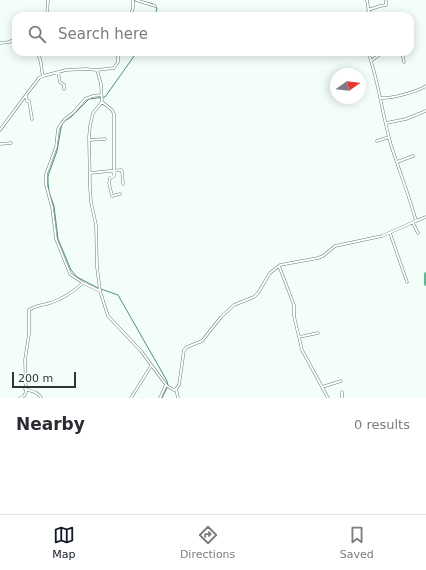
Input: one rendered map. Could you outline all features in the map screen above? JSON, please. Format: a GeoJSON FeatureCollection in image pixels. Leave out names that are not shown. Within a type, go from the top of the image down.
{"type":"FeatureCollection","features":[{"type":"Feature","properties":{"kind":"street"},"geometry":{"type":"LineString","coordinates":[[47,12],[48,0]]}},
{"type":"Feature","properties":{"kind":"street"},"geometry":{"type":"LineString","coordinates":[[132,12],[134,0],[155,6]]}},
{"type":"Feature","properties":{"kind":"street"},"geometry":{"type":"LineString","coordinates":[[367,0],[369,11],[380,6],[386,6],[386,1]]}},
{"type":"Feature","properties":{"kind":"street"},"geometry":{"type":"LineString","coordinates":[[0,43],[12,41]]}},
{"type":"Feature","properties":{"kind":"street"},"geometry":{"type":"LineString","coordinates":[[39,56],[41,59],[40,68],[43,76]]}},
{"type":"Feature","properties":{"kind":"street"},"geometry":{"type":"LineString","coordinates":[[0,130],[39,78],[58,72],[114,68],[118,62],[118,56]]}},
{"type":"Feature","properties":{"kind":"street"},"geometry":{"type":"LineString","coordinates":[[369,56],[377,79],[389,137],[416,221]]}},
{"type":"Feature","properties":{"kind":"street"},"geometry":{"type":"LineString","coordinates":[[371,61],[378,56]]}},
{"type":"Feature","properties":{"kind":"street"},"geometry":{"type":"LineString","coordinates":[[402,56],[404,62]]}},
{"type":"Feature","properties":{"kind":"street"},"geometry":{"type":"LineString","coordinates":[[97,70],[102,101],[91,119],[89,140],[92,202],[96,225],[96,254],[100,290],[106,314],[141,351],[167,386],[176,389]]}},
{"type":"Feature","properties":{"kind":"street"},"geometry":{"type":"LineString","coordinates":[[58,72],[60,82],[64,85],[64,89]]}},
{"type":"Feature","properties":{"kind":"street"},"geometry":{"type":"LineString","coordinates":[[380,98],[414,92],[426,86]]}},
{"type":"Feature","properties":{"kind":"street"},"geometry":{"type":"LineString","coordinates":[[26,95],[27,101],[29,102],[32,119]]}},
{"type":"Feature","properties":{"kind":"street"},"geometry":{"type":"LineString","coordinates":[[100,290],[83,283],[70,274],[56,239],[52,207],[46,184],[46,174],[56,147],[60,124],[73,113],[85,99],[93,96],[102,96]]}},
{"type":"Feature","properties":{"kind":"street"},"geometry":{"type":"LineString","coordinates":[[102,101],[112,110],[114,114],[115,171],[114,176],[110,179],[111,195],[120,194]]}},
{"type":"Feature","properties":{"kind":"street"},"geometry":{"type":"LineString","coordinates":[[386,123],[406,119],[426,111]]}},
{"type":"Feature","properties":{"kind":"street"},"geometry":{"type":"LineString","coordinates":[[377,141],[389,137]]}},
{"type":"Feature","properties":{"kind":"street"},"geometry":{"type":"LineString","coordinates":[[89,140],[105,140]]}},
{"type":"Feature","properties":{"kind":"street"},"geometry":{"type":"LineString","coordinates":[[0,144],[11,142]]}},
{"type":"Feature","properties":{"kind":"street"},"geometry":{"type":"LineString","coordinates":[[397,162],[413,156]]}},
{"type":"Feature","properties":{"kind":"street"},"geometry":{"type":"LineString","coordinates":[[90,173],[122,171],[123,184]]}},
{"type":"Feature","properties":{"kind":"street"},"geometry":{"type":"LineString","coordinates":[[178,398],[176,389],[179,385],[184,350],[187,346],[202,341],[220,317],[234,305],[258,294],[270,273],[279,266],[318,258],[323,256],[335,246],[390,233],[426,217]]}},
{"type":"Feature","properties":{"kind":"street"},"geometry":{"type":"LineString","coordinates":[[413,223],[418,233]]}},
{"type":"Feature","properties":{"kind":"street"},"geometry":{"type":"LineString","coordinates":[[390,233],[407,282]]}},
{"type":"Feature","properties":{"kind":"street"},"geometry":{"type":"LineString","coordinates":[[279,266],[294,305],[294,316],[302,350],[328,398]]}},
{"type":"Feature","properties":{"kind":"street"},"geometry":{"type":"LineString","coordinates":[[20,398],[24,396],[26,389],[25,360],[29,334],[29,310],[68,296],[83,283]]}},
{"type":"Feature","properties":{"kind":"street"},"geometry":{"type":"LineString","coordinates":[[299,337],[318,334]]}},
{"type":"Feature","properties":{"kind":"street"},"geometry":{"type":"LineString","coordinates":[[131,398],[151,366]]}},
{"type":"Feature","properties":{"kind":"street"},"geometry":{"type":"LineString","coordinates":[[322,387],[341,381]]}},
{"type":"Feature","properties":{"kind":"street"},"geometry":{"type":"LineString","coordinates":[[160,398],[167,386]]}},
{"type":"Feature","properties":{"kind":"street"},"geometry":{"type":"LineString","coordinates":[[26,389],[35,392],[40,395],[41,398]]}},
{"type":"Feature","properties":{"kind":"street"},"geometry":{"type":"LineString","coordinates":[[342,392],[342,398]]}},
{"type":"Feature","properties":{"kind":"waterway"},"geometry":{"type":"LineString","coordinates":[[144,2],[153,4],[157,8],[156,12]]}},
{"type":"Feature","properties":{"kind":"waterway"},"geometry":{"type":"LineString","coordinates":[[98,288],[77,277],[71,270],[58,239],[54,206],[49,192],[48,176],[57,151],[63,122],[71,117],[89,99],[105,97],[134,56]]}},
{"type":"Feature","properties":{"kind":"waterway"},"geometry":{"type":"LineString","coordinates":[[426,274],[426,284]]}},
{"type":"Feature","properties":{"kind":"waterway"},"geometry":{"type":"LineString","coordinates":[[101,289],[118,295],[168,385]]}},
{"type":"Feature","properties":{"kind":"waterway"},"geometry":{"type":"LineString","coordinates":[[162,398],[167,388]]}}]}
